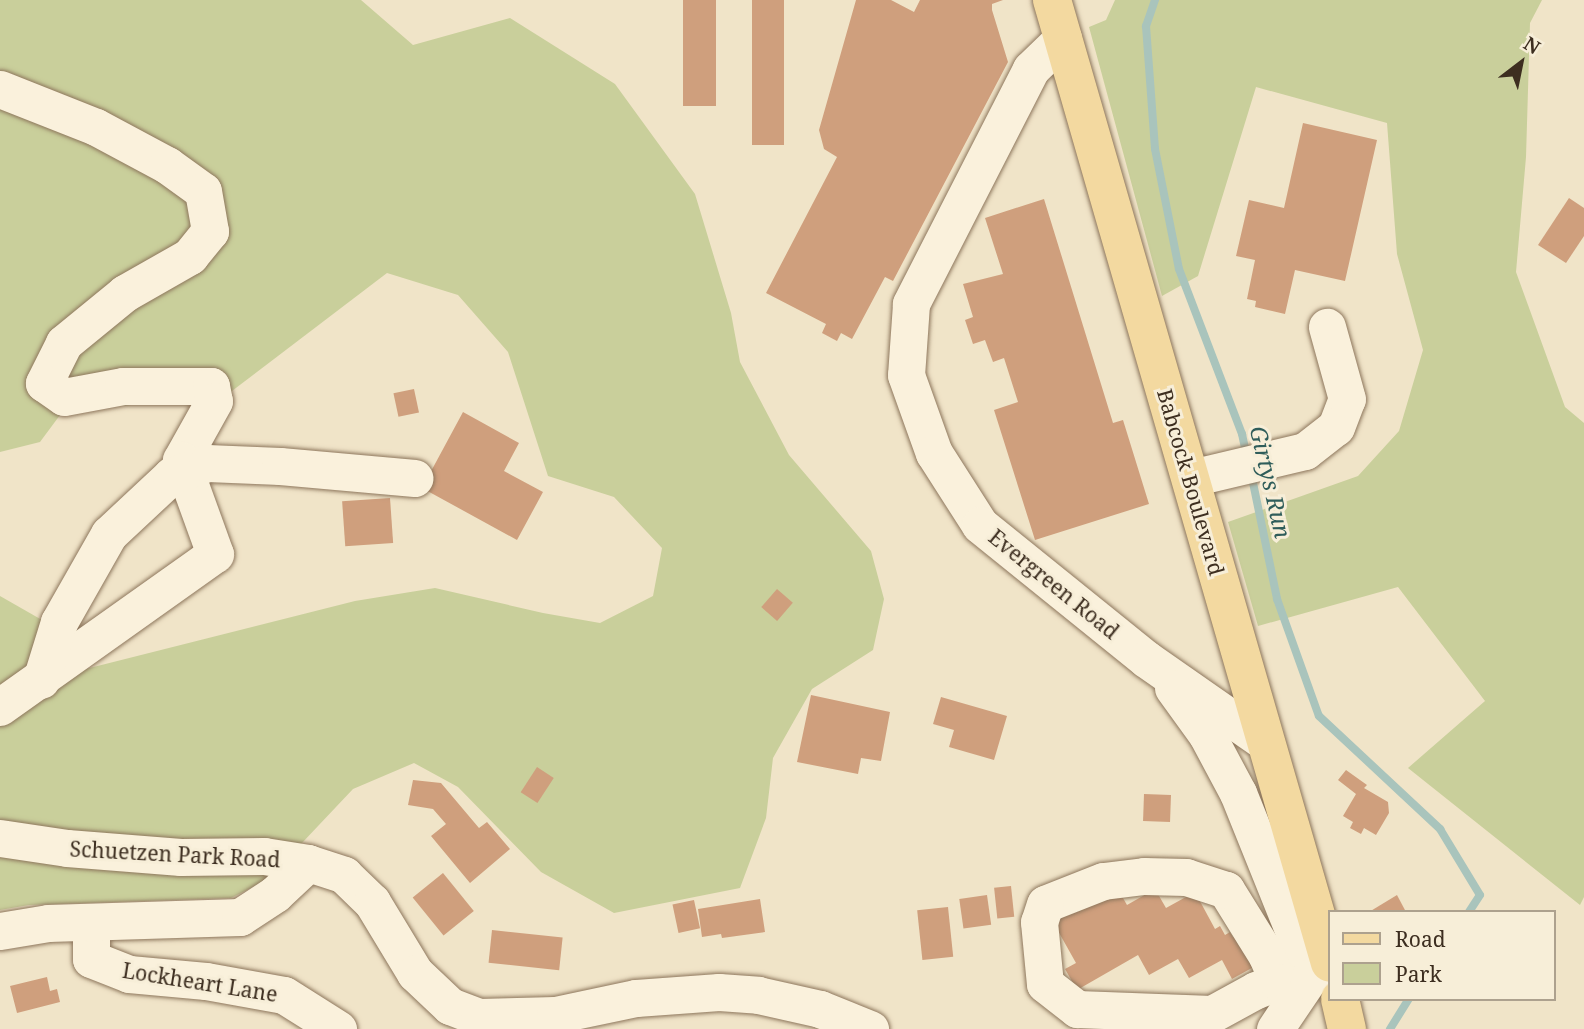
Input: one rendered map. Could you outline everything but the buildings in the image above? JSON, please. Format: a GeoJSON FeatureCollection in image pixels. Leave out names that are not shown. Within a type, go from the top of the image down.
{"type":"FeatureCollection","features":[{"type":"Feature","properties":{"kind":"main road","name":"Babcock Boulevard"},"geometry":{"type":"LineString","coordinates":[[1052,0],[1206,475],[1203,530],[1265,742],[1315,979],[1328,999]]}},
{"type":"Feature","properties":{"kind":"main road","name":"Babcock Boulevard"},"geometry":{"type":"LineString","coordinates":[[1329,1001],[1347,1029]]}},
{"type":"Feature","properties":{"kind":"street","name":"Evergreen Road"},"geometry":{"type":"LineString","coordinates":[[1063,38],[1031,69],[911,304],[906,375],[934,453],[981,525],[1146,659],[1265,742]]}},
{"type":"Feature","properties":{"kind":"street"},"geometry":{"type":"LineString","coordinates":[[0,89],[96,127],[167,165],[202,191],[210,231],[190,256],[125,293],[64,343],[44,383],[64,397],[123,386],[211,387],[214,401],[181,460],[215,554],[0,707]]}},
{"type":"Feature","properties":{"kind":"street"},"geometry":{"type":"LineString","coordinates":[[1206,475],[1305,451],[1336,426],[1347,399],[1327,327]]}},
{"type":"Feature","properties":{"kind":"street"},"geometry":{"type":"LineString","coordinates":[[41,680],[59,622],[109,534],[170,476],[207,463],[414,478]]}},
{"type":"Feature","properties":{"kind":"street"},"geometry":{"type":"LineString","coordinates":[[1146,659],[1178,693],[1207,735],[1238,793],[1315,979]]}},
{"type":"Feature","properties":{"kind":"street","name":"Schuetzen Park Road"},"geometry":{"type":"LineString","coordinates":[[0,838],[67,848],[181,857],[264,856],[307,863],[344,875],[372,902],[415,973],[450,1006],[479,1017],[555,1015],[636,998],[719,992],[758,995],[820,1009],[870,1029]]}},
{"type":"Feature","properties":{"kind":"street","name":"Schuetzen Park Road"},"geometry":{"type":"LineString","coordinates":[[0,931],[48,923],[240,917],[275,894],[307,863]]}},
{"type":"Feature","properties":{"kind":"street"},"geometry":{"type":"LineString","coordinates":[[1144,876],[1186,877],[1226,890],[1267,956],[1315,979],[1256,990],[1213,1014],[1077,1009],[1045,984],[1039,922],[1045,904],[1103,881],[1144,876]]}},
{"type":"Feature","properties":{"kind":"street","name":"Lockheart Lane"},"geometry":{"type":"LineString","coordinates":[[91,923],[91,959],[129,974],[206,981],[284,995],[338,1029]]}},
{"type":"Feature","properties":{"kind":"street"},"geometry":{"type":"LineString","coordinates":[[1275,1029],[1315,979]]}},
{"type":"Feature","properties":{"kind":"green space"},"geometry":{"type":"Polygon","coordinates":[[[0,0],[361,0],[413,45],[510,18],[615,84],[695,194],[731,313],[740,362],[789,455],[871,551],[884,599],[873,650],[812,689],[773,758],[766,818],[740,888],[614,913],[541,872],[458,787],[414,763],[353,789],[267,880],[231,898],[29,905],[0,910],[0,596],[42,620],[42,680],[355,601],[435,588],[600,623],[653,596],[662,548],[614,497],[548,476],[508,352],[458,295],[387,273],[224,397],[63,411],[40,442],[0,452],[0,0]]]}},
{"type":"Feature","properties":{"kind":"green space"},"geometry":{"type":"Polygon","coordinates":[[[1115,0],[1542,0],[1530,23],[1526,157],[1516,272],[1565,407],[1584,423],[1584,897],[1580,905],[1408,768],[1485,701],[1398,587],[1258,626],[1228,522],[1358,476],[1399,431],[1423,350],[1397,254],[1387,123],[1256,87],[1198,276],[1162,296],[1089,27],[1106,20],[1115,0]]]}},
{"type":"Feature","properties":{"kind":"waterway","name":"Girtys Run"},"geometry":{"type":"LineString","coordinates":[[1155,0],[1146,26],[1155,149],[1179,269],[1242,434],[1247,457]]}},
{"type":"Feature","properties":{"kind":"waterway","name":"Girtys Run"},"geometry":{"type":"LineString","coordinates":[[1251,473],[1277,599],[1319,716],[1440,829],[1480,895],[1470,910]]}},
{"type":"Feature","properties":{"kind":"waterway","name":"Girtys Run"},"geometry":{"type":"LineString","coordinates":[[1390,1029],[1408,1001]]}}]}
